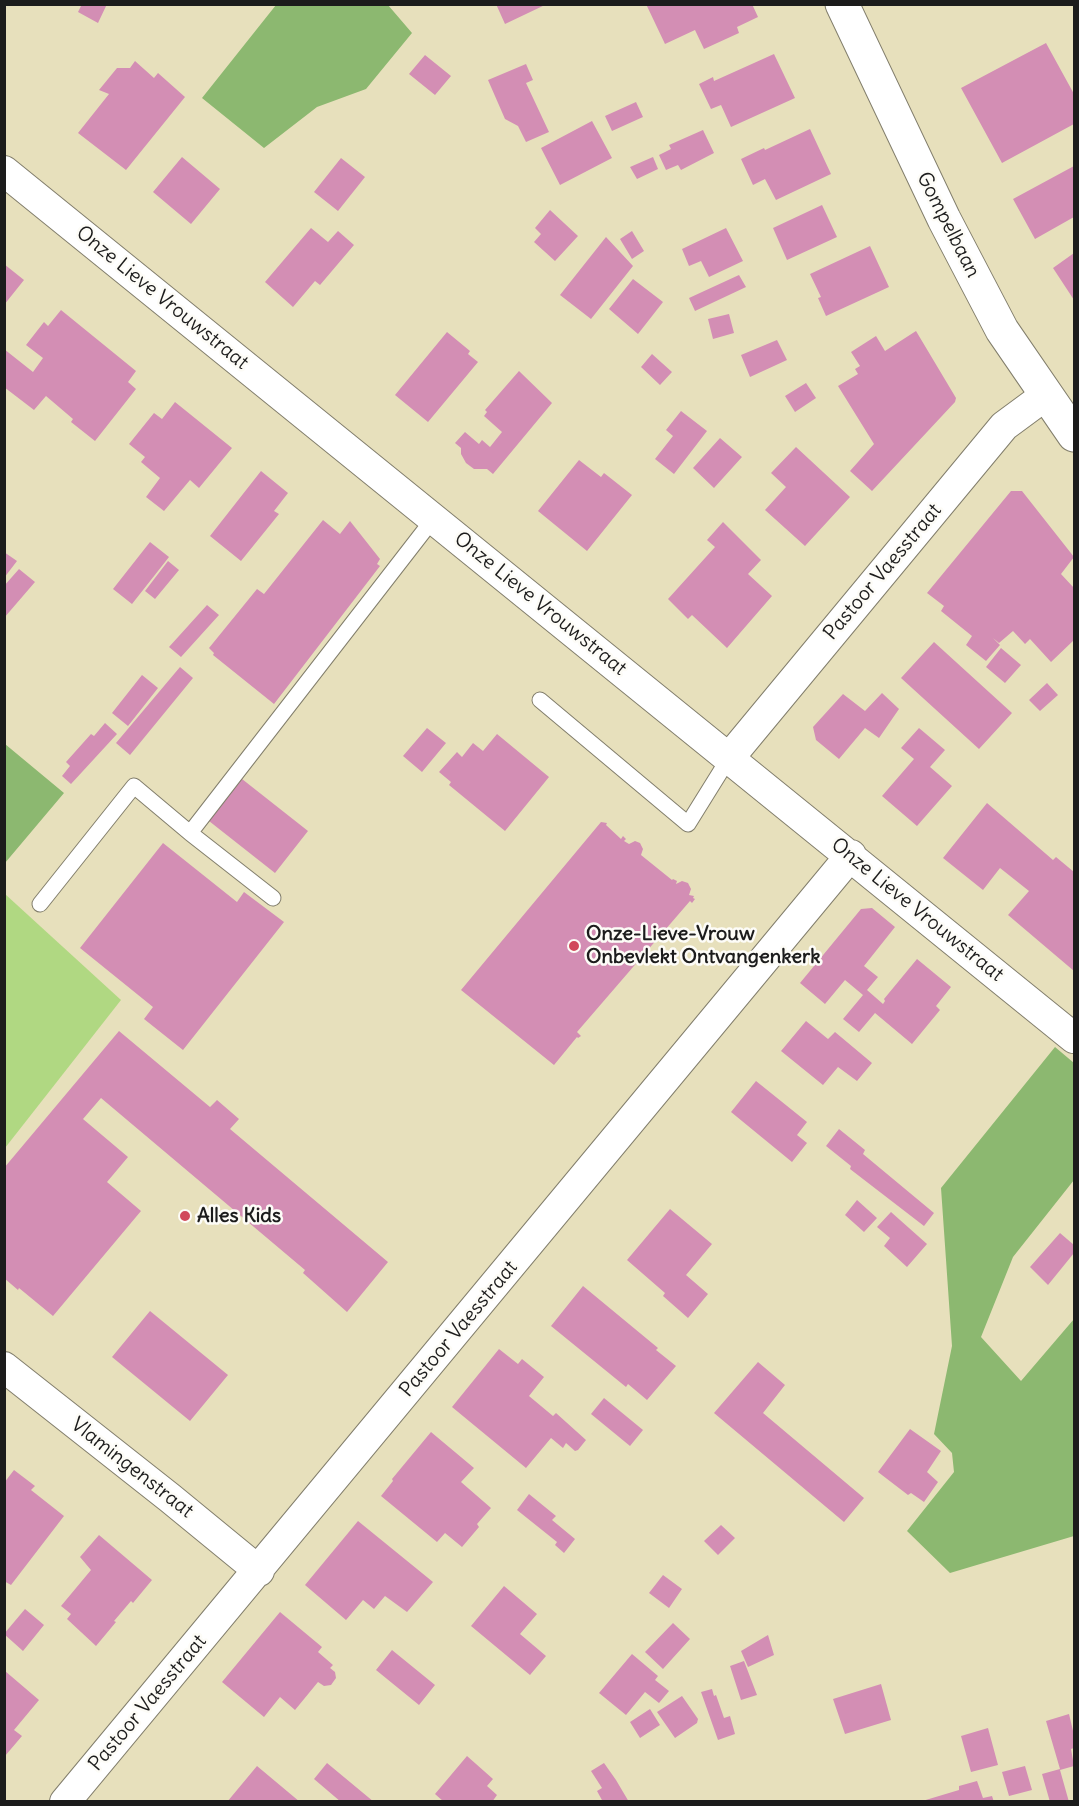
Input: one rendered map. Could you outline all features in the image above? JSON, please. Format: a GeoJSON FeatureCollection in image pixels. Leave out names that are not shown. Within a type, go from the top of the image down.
{"type":"FeatureCollection","features":[{"type":"Feature","properties":{"kind":"street","name":"Gompelbaan"},"geometry":{"type":"LineString","coordinates":[[842,4],[944,219],[1002,330],[1074,435]]}},
{"type":"Feature","properties":{"kind":"street","name":"Onze Lieve Vrouwstraat"},"geometry":{"type":"LineString","coordinates":[[4,171],[1074,1038]]}},
{"type":"Feature","properties":{"kind":"street","name":"Pastoor Vaesstraat"},"geometry":{"type":"LineString","coordinates":[[729,758],[1004,426],[1046,395]]}},
{"type":"Feature","properties":{"kind":"street","name":"Pastoor Vaesstraat"},"geometry":{"type":"LineString","coordinates":[[65,1802],[851,855]]}},
{"type":"Feature","properties":{"kind":"street","name":"Vlamingenstraat"},"geometry":{"type":"LineString","coordinates":[[4,1368],[259,1571]]}},
{"type":"Feature","properties":{"kind":"lane"},"geometry":{"type":"LineString","coordinates":[[190,833],[434,518]]}},
{"type":"Feature","properties":{"kind":"lane"},"geometry":{"type":"LineString","coordinates":[[540,700],[688,824],[729,758]]}},
{"type":"Feature","properties":{"kind":"lane"},"geometry":{"type":"LineString","coordinates":[[40,904],[134,786],[273,898]]}},
{"type":"Feature","properties":{"kind":"green space"},"geometry":{"type":"Polygon","coordinates":[[[276,5],[388,5],[412,33],[366,89],[317,107],[264,148],[202,98],[276,5]]]}},
{"type":"Feature","properties":{"kind":"green space"},"geometry":{"type":"Polygon","coordinates":[[[5,744],[64,793],[5,863],[5,744]]]}},
{"type":"Feature","properties":{"kind":"green space"},"geometry":{"type":"Polygon","coordinates":[[[5,894],[121,1000],[5,1148],[5,894]]]}},
{"type":"Feature","properties":{"kind":"green space"},"geometry":{"type":"Polygon","coordinates":[[[1055,1047],[1074,1063],[1074,1180],[1013,1257],[981,1337],[1021,1381],[1074,1319],[1074,1536],[950,1573],[907,1531],[954,1472],[952,1453],[934,1434],[952,1346],[941,1188],[1055,1047]]]}},
{"type":"Feature","properties":{"kind":"building"},"geometry":{"type":"Polygon","coordinates":[[[82,4],[107,4],[98,23],[78,12],[82,4]]]}},
{"type":"Feature","properties":{"kind":"building"},"geometry":{"type":"Polygon","coordinates":[[[496,4],[547,4],[505,24],[496,4]]]}},
{"type":"Feature","properties":{"kind":"building"},"geometry":{"type":"Polygon","coordinates":[[[646,4],[752,4],[758,17],[737,27],[739,33],[704,49],[695,30],[665,44],[646,4]]]}},
{"type":"Feature","properties":{"kind":"building"},"geometry":{"type":"Polygon","coordinates":[[[1046,43],[1074,94],[1074,124],[1002,163],[961,88],[1046,43]]]}},
{"type":"Feature","properties":{"kind":"building"},"geometry":{"type":"Polygon","coordinates":[[[774,54],[795,98],[731,127],[721,105],[711,109],[699,84],[713,77],[714,81],[774,54]]]}},
{"type":"Feature","properties":{"kind":"building"},"geometry":{"type":"Polygon","coordinates":[[[425,55],[451,76],[435,95],[409,74],[425,55]]]}},
{"type":"Feature","properties":{"kind":"building"},"geometry":{"type":"Polygon","coordinates":[[[135,61],[154,78],[158,73],[185,97],[126,170],[78,133],[109,94],[99,90],[117,68],[130,68],[135,61]]]}},
{"type":"Feature","properties":{"kind":"building"},"geometry":{"type":"Polygon","coordinates":[[[526,64],[533,80],[526,83],[549,132],[526,142],[518,126],[505,119],[488,80],[526,64]]]}},
{"type":"Feature","properties":{"kind":"building"},"geometry":{"type":"Polygon","coordinates":[[[636,102],[643,117],[612,131],[605,116],[636,102]]]}},
{"type":"Feature","properties":{"kind":"building"},"geometry":{"type":"Polygon","coordinates":[[[592,121],[612,158],[560,185],[541,148],[592,121]]]}},
{"type":"Feature","properties":{"kind":"building"},"geometry":{"type":"Polygon","coordinates":[[[810,129],[831,174],[776,200],[765,179],[753,185],[741,159],[810,129]]]}},
{"type":"Feature","properties":{"kind":"building"},"geometry":{"type":"Polygon","coordinates":[[[703,130],[714,153],[681,170],[678,165],[666,170],[659,155],[671,149],[669,145],[703,130]]]}},
{"type":"Feature","properties":{"kind":"building"},"geometry":{"type":"Polygon","coordinates":[[[182,157],[220,189],[191,224],[153,192],[182,157]]]}},
{"type":"Feature","properties":{"kind":"building"},"geometry":{"type":"Polygon","coordinates":[[[653,157],[658,169],[637,179],[630,167],[653,157]]]}},
{"type":"Feature","properties":{"kind":"building"},"geometry":{"type":"Polygon","coordinates":[[[341,158],[365,177],[338,211],[314,192],[341,158]]]}},
{"type":"Feature","properties":{"kind":"building"},"geometry":{"type":"Polygon","coordinates":[[[1074,166],[1074,217],[1035,239],[1013,199],[1074,166]]]}},
{"type":"Feature","properties":{"kind":"building"},"geometry":{"type":"Polygon","coordinates":[[[822,205],[837,237],[787,260],[773,228],[822,205]]]}},
{"type":"Feature","properties":{"kind":"building"},"geometry":{"type":"Polygon","coordinates":[[[550,210],[578,236],[555,261],[534,242],[541,234],[535,228],[550,210]]]}},
{"type":"Feature","properties":{"kind":"building"},"geometry":{"type":"Polygon","coordinates":[[[311,228],[328,242],[338,231],[354,245],[320,285],[315,281],[293,307],[265,282],[311,228]]]}},
{"type":"Feature","properties":{"kind":"building"},"geometry":{"type":"Polygon","coordinates":[[[726,228],[743,261],[709,277],[701,261],[689,266],[682,249],[726,228]]]}},
{"type":"Feature","properties":{"kind":"building"},"geometry":{"type":"Polygon","coordinates":[[[632,231],[644,251],[632,259],[620,239],[632,231]]]}},
{"type":"Feature","properties":{"kind":"building"},"geometry":{"type":"Polygon","coordinates":[[[606,237],[633,266],[591,319],[560,295],[606,237]]]}},
{"type":"Feature","properties":{"kind":"building"},"geometry":{"type":"Polygon","coordinates":[[[870,246],[889,287],[826,316],[818,298],[821,297],[810,274],[870,246]]]}},
{"type":"Feature","properties":{"kind":"building"},"geometry":{"type":"Polygon","coordinates":[[[1074,253],[1074,300],[1053,268],[1074,253]]]}},
{"type":"Feature","properties":{"kind":"building"},"geometry":{"type":"Polygon","coordinates":[[[4,264],[24,280],[4,305],[4,264]]]}},
{"type":"Feature","properties":{"kind":"building"},"geometry":{"type":"Polygon","coordinates":[[[739,275],[746,287],[695,311],[689,298],[739,275]]]}},
{"type":"Feature","properties":{"kind":"building"},"geometry":{"type":"Polygon","coordinates":[[[633,279],[663,302],[638,334],[609,309],[633,279]]]}},
{"type":"Feature","properties":{"kind":"building"},"geometry":{"type":"Polygon","coordinates":[[[61,310],[136,371],[128,382],[136,389],[95,441],[71,422],[73,419],[46,396],[34,410],[4,387],[4,349],[33,372],[43,358],[26,345],[44,322],[48,326],[61,310]]]}},
{"type":"Feature","properties":{"kind":"building"},"geometry":{"type":"Polygon","coordinates":[[[729,314],[734,333],[713,339],[708,319],[729,314]]]}},
{"type":"Feature","properties":{"kind":"building"},"geometry":{"type":"Polygon","coordinates":[[[916,331],[956,398],[955,402],[872,491],[850,471],[874,444],[838,386],[858,374],[855,369],[860,366],[851,352],[876,336],[885,351],[916,331]]]}},
{"type":"Feature","properties":{"kind":"building"},"geometry":{"type":"Polygon","coordinates":[[[447,332],[470,351],[468,354],[478,362],[428,422],[395,395],[447,332]]]}},
{"type":"Feature","properties":{"kind":"building"},"geometry":{"type":"Polygon","coordinates":[[[777,340],[787,360],[750,377],[741,355],[777,340]]]}},
{"type":"Feature","properties":{"kind":"building"},"geometry":{"type":"Polygon","coordinates":[[[652,354],[672,372],[660,385],[641,367],[652,354]]]}},
{"type":"Feature","properties":{"kind":"building"},"geometry":{"type":"Polygon","coordinates":[[[519,371],[552,403],[493,474],[487,469],[474,469],[466,463],[461,454],[461,448],[455,443],[465,432],[479,444],[482,440],[490,447],[502,432],[484,416],[487,412],[485,410],[519,371]]]}},
{"type":"Feature","properties":{"kind":"building"},"geometry":{"type":"Polygon","coordinates":[[[806,383],[816,398],[795,412],[785,396],[806,383]]]}},
{"type":"Feature","properties":{"kind":"building"},"geometry":{"type":"Polygon","coordinates":[[[175,402],[232,448],[199,488],[190,480],[164,511],[146,497],[160,478],[141,462],[145,457],[129,444],[154,413],[162,419],[175,402]]]}},
{"type":"Feature","properties":{"kind":"building"},"geometry":{"type":"Polygon","coordinates":[[[681,411],[707,431],[674,474],[655,459],[673,436],[666,430],[681,411]]]}},
{"type":"Feature","properties":{"kind":"building"},"geometry":{"type":"Polygon","coordinates":[[[720,438],[742,457],[714,488],[693,468],[720,438]]]}},
{"type":"Feature","properties":{"kind":"building"},"geometry":{"type":"Polygon","coordinates":[[[796,447],[850,497],[805,546],[765,510],[786,487],[771,473],[796,447]]]}},
{"type":"Feature","properties":{"kind":"building"},"geometry":{"type":"Polygon","coordinates":[[[579,460],[601,477],[604,473],[632,495],[587,551],[538,511],[579,460]]]}},
{"type":"Feature","properties":{"kind":"building"},"geometry":{"type":"Polygon","coordinates":[[[261,471],[288,493],[274,511],[279,514],[241,561],[210,536],[261,471]]]}},
{"type":"Feature","properties":{"kind":"building"},"geometry":{"type":"Polygon","coordinates":[[[1011,491],[1022,491],[1074,557],[1061,574],[1074,588],[1074,640],[1051,662],[1030,639],[1025,644],[1013,631],[999,643],[993,638],[1000,645],[986,661],[966,645],[972,636],[941,611],[944,606],[927,593],[1011,491]]]}},
{"type":"Feature","properties":{"kind":"building"},"geometry":{"type":"Polygon","coordinates":[[[323,520],[340,534],[350,521],[380,559],[377,564],[380,566],[274,704],[213,655],[214,653],[209,648],[257,589],[264,594],[323,520]]]}},
{"type":"Feature","properties":{"kind":"building"},"geometry":{"type":"Polygon","coordinates":[[[723,522],[761,560],[748,574],[772,596],[727,648],[692,615],[688,619],[668,599],[715,547],[707,540],[723,522]]]}},
{"type":"Feature","properties":{"kind":"building"},"geometry":{"type":"Polygon","coordinates":[[[150,542],[169,557],[132,604],[113,589],[150,542]]]}},
{"type":"Feature","properties":{"kind":"building"},"geometry":{"type":"Polygon","coordinates":[[[4,552],[17,561],[4,578],[4,552]]]}},
{"type":"Feature","properties":{"kind":"building"},"geometry":{"type":"Polygon","coordinates":[[[168,561],[179,570],[155,599],[145,591],[168,561]]]}},
{"type":"Feature","properties":{"kind":"building"},"geometry":{"type":"Polygon","coordinates":[[[19,569],[35,582],[4,618],[4,586],[19,569]]]}},
{"type":"Feature","properties":{"kind":"building"},"geometry":{"type":"Polygon","coordinates":[[[207,605],[219,615],[181,657],[169,647],[207,605]]]}},
{"type":"Feature","properties":{"kind":"building"},"geometry":{"type":"Polygon","coordinates":[[[934,642],[1012,713],[979,749],[901,678],[934,642]]]}},
{"type":"Feature","properties":{"kind":"building"},"geometry":{"type":"Polygon","coordinates":[[[1001,648],[1021,665],[1005,683],[986,667],[1001,648]]]}},
{"type":"Feature","properties":{"kind":"building"},"geometry":{"type":"Polygon","coordinates":[[[180,667],[193,678],[130,755],[116,743],[180,667]]]}},
{"type":"Feature","properties":{"kind":"building"},"geometry":{"type":"Polygon","coordinates":[[[142,675],[158,688],[128,726],[112,713],[142,675]]]}},
{"type":"Feature","properties":{"kind":"building"},"geometry":{"type":"Polygon","coordinates":[[[1047,683],[1058,695],[1040,711],[1029,700],[1047,683]]]}},
{"type":"Feature","properties":{"kind":"building"},"geometry":{"type":"Polygon","coordinates":[[[882,693],[899,709],[879,738],[865,728],[839,759],[816,740],[813,727],[843,694],[865,711],[882,693]]]}},
{"type":"Feature","properties":{"kind":"building"},"geometry":{"type":"Polygon","coordinates":[[[105,723],[117,734],[71,784],[62,776],[70,766],[66,762],[91,734],[94,736],[105,723]]]}},
{"type":"Feature","properties":{"kind":"building"},"geometry":{"type":"Polygon","coordinates":[[[427,728],[446,743],[422,772],[403,756],[427,728]]]}},
{"type":"Feature","properties":{"kind":"building"},"geometry":{"type":"Polygon","coordinates":[[[919,728],[945,750],[930,767],[952,786],[917,826],[882,796],[914,759],[901,748],[919,728]]]}},
{"type":"Feature","properties":{"kind":"building"},"geometry":{"type":"Polygon","coordinates":[[[497,734],[549,777],[505,831],[449,785],[451,782],[439,772],[457,752],[462,757],[473,743],[483,751],[497,734]]]}},
{"type":"Feature","properties":{"kind":"building"},"geometry":{"type":"Polygon","coordinates":[[[242,779],[308,831],[275,873],[209,821],[242,779]]]}},
{"type":"Feature","properties":{"kind":"building"},"geometry":{"type":"Polygon","coordinates":[[[987,803],[1053,860],[1056,857],[1074,872],[1074,971],[1008,915],[1029,891],[1000,868],[983,890],[943,858],[987,803]]]}},
{"type":"Feature","properties":{"kind":"building","name":"Onze-Lieve-Vrouw Onbevlekt Ontvangenkerk"},"geometry":{"type":"Polygon","coordinates":[[[601,822],[607,823],[606,825],[621,839],[623,836],[626,839],[624,841],[629,844],[635,841],[640,843],[643,849],[641,855],[672,880],[677,881],[676,884],[682,881],[688,883],[691,889],[689,895],[694,896],[695,899],[692,903],[690,901],[577,1032],[581,1036],[577,1037],[554,1065],[461,990],[601,822]]]}},
{"type":"Feature","properties":{"kind":"building"},"geometry":{"type":"Polygon","coordinates":[[[163,843],[237,902],[244,892],[284,922],[183,1050],[144,1019],[153,1007],[80,948],[163,843]]]}},
{"type":"Feature","properties":{"kind":"building"},"geometry":{"type":"Polygon","coordinates":[[[872,908],[895,927],[864,966],[878,977],[867,990],[883,1004],[884,999],[917,959],[951,987],[936,1006],[940,1010],[912,1044],[875,1013],[859,1032],[843,1019],[863,995],[845,980],[825,1004],[800,983],[861,909],[872,908]]]}},
{"type":"Feature","properties":{"kind":"building"},"geometry":{"type":"Polygon","coordinates":[[[806,1021],[828,1039],[835,1032],[872,1063],[857,1081],[838,1067],[823,1085],[781,1051],[806,1021]]]}},
{"type":"Feature","properties":{"kind":"building"},"geometry":{"type":"Polygon","coordinates":[[[119,1031],[210,1107],[217,1100],[239,1119],[230,1129],[388,1262],[347,1312],[303,1273],[305,1270],[101,1098],[83,1119],[128,1157],[107,1182],[141,1211],[53,1316],[4,1278],[4,1168],[119,1031]]]}},
{"type":"Feature","properties":{"kind":"building"},"geometry":{"type":"Polygon","coordinates":[[[756,1081],[807,1122],[797,1135],[807,1143],[792,1162],[731,1112],[756,1081]]]}},
{"type":"Feature","properties":{"kind":"building"},"geometry":{"type":"Polygon","coordinates":[[[839,1129],[865,1150],[863,1154],[934,1213],[924,1226],[850,1169],[851,1166],[826,1146],[839,1129]]]}},
{"type":"Feature","properties":{"kind":"building"},"geometry":{"type":"Polygon","coordinates":[[[857,1200],[877,1218],[864,1232],[845,1215],[857,1200]]]}},
{"type":"Feature","properties":{"kind":"building"},"geometry":{"type":"Polygon","coordinates":[[[670,1209],[712,1244],[686,1275],[708,1294],[688,1318],[663,1296],[665,1293],[627,1260],[670,1209]]]}},
{"type":"Feature","properties":{"kind":"building"},"geometry":{"type":"Polygon","coordinates":[[[891,1212],[927,1244],[907,1267],[884,1246],[890,1238],[877,1227],[891,1212]]]}},
{"type":"Feature","properties":{"kind":"building"},"geometry":{"type":"Polygon","coordinates":[[[1060,1233],[1074,1245],[1074,1253],[1048,1285],[1030,1267],[1060,1233]]]}},
{"type":"Feature","properties":{"kind":"building"},"geometry":{"type":"Polygon","coordinates":[[[583,1286],[658,1348],[656,1350],[676,1366],[647,1400],[628,1384],[626,1387],[551,1326],[583,1286]]]}},
{"type":"Feature","properties":{"kind":"building"},"geometry":{"type":"Polygon","coordinates":[[[150,1311],[228,1375],[190,1421],[112,1357],[150,1311]]]}},
{"type":"Feature","properties":{"kind":"building"},"geometry":{"type":"Polygon","coordinates":[[[499,1349],[518,1364],[522,1359],[544,1377],[529,1396],[553,1416],[556,1413],[586,1440],[578,1450],[575,1451],[566,1443],[563,1448],[551,1438],[526,1468],[452,1407],[499,1349]]]}},
{"type":"Feature","properties":{"kind":"building"},"geometry":{"type":"Polygon","coordinates":[[[758,1362],[785,1385],[763,1413],[864,1498],[844,1522],[714,1413],[758,1362]]]}},
{"type":"Feature","properties":{"kind":"building"},"geometry":{"type":"Polygon","coordinates":[[[604,1398],[643,1430],[630,1446],[591,1414],[604,1398]]]}},
{"type":"Feature","properties":{"kind":"building"},"geometry":{"type":"Polygon","coordinates":[[[910,1429],[941,1451],[927,1472],[938,1482],[924,1502],[911,1493],[908,1495],[878,1472],[910,1429]]]}},
{"type":"Feature","properties":{"kind":"building"},"geometry":{"type":"Polygon","coordinates":[[[431,1432],[474,1468],[461,1482],[491,1508],[462,1547],[445,1533],[437,1542],[381,1496],[431,1432]]]}},
{"type":"Feature","properties":{"kind":"building"},"geometry":{"type":"Polygon","coordinates":[[[14,1470],[35,1486],[31,1490],[64,1516],[11,1585],[4,1581],[4,1483],[14,1470]]]}},
{"type":"Feature","properties":{"kind":"building"},"geometry":{"type":"Polygon","coordinates":[[[529,1494],[556,1516],[552,1520],[575,1539],[564,1553],[555,1545],[557,1542],[517,1510],[529,1494]]]}},
{"type":"Feature","properties":{"kind":"building"},"geometry":{"type":"Polygon","coordinates":[[[358,1521],[433,1582],[407,1612],[385,1596],[374,1609],[363,1600],[346,1620],[305,1585],[358,1521]]]}},
{"type":"Feature","properties":{"kind":"building"},"geometry":{"type":"Polygon","coordinates":[[[721,1525],[735,1538],[718,1555],[704,1541],[721,1525]]]}},
{"type":"Feature","properties":{"kind":"building"},"geometry":{"type":"Polygon","coordinates":[[[99,1535],[152,1580],[114,1621],[116,1622],[96,1646],[67,1619],[71,1614],[61,1606],[91,1570],[80,1557],[99,1535]]]}},
{"type":"Feature","properties":{"kind":"building"},"geometry":{"type":"Polygon","coordinates":[[[663,1575],[682,1589],[669,1608],[649,1593],[663,1575]]]}},
{"type":"Feature","properties":{"kind":"building"},"geometry":{"type":"Polygon","coordinates":[[[504,1586],[537,1614],[520,1634],[546,1656],[530,1675],[471,1626],[504,1586]]]}},
{"type":"Feature","properties":{"kind":"building"},"geometry":{"type":"Polygon","coordinates":[[[25,1609],[44,1625],[23,1651],[4,1634],[25,1609]]]}},
{"type":"Feature","properties":{"kind":"building"},"geometry":{"type":"Polygon","coordinates":[[[280,1612],[322,1647],[318,1652],[333,1665],[330,1668],[335,1672],[336,1678],[331,1685],[324,1686],[318,1682],[295,1710],[280,1697],[264,1717],[222,1682],[280,1612]]]}},
{"type":"Feature","properties":{"kind":"building"},"geometry":{"type":"Polygon","coordinates":[[[673,1623],[690,1639],[663,1669],[645,1652],[673,1623]]]}},
{"type":"Feature","properties":{"kind":"building"},"geometry":{"type":"Polygon","coordinates":[[[768,1635],[774,1655],[748,1667],[741,1651],[768,1635]]]}},
{"type":"Feature","properties":{"kind":"building"},"geometry":{"type":"Polygon","coordinates":[[[392,1650],[435,1685],[419,1705],[376,1670],[392,1650]]]}},
{"type":"Feature","properties":{"kind":"building"},"geometry":{"type":"Polygon","coordinates":[[[632,1654],[658,1676],[655,1680],[669,1691],[659,1703],[645,1692],[626,1715],[599,1693],[632,1654]]]}},
{"type":"Feature","properties":{"kind":"building"},"geometry":{"type":"Polygon","coordinates":[[[744,1661],[757,1695],[741,1700],[730,1666],[744,1661]]]}},
{"type":"Feature","properties":{"kind":"building"},"geometry":{"type":"Polygon","coordinates":[[[5,1671],[39,1700],[14,1730],[22,1736],[5,1756],[5,1671]]]}},
{"type":"Feature","properties":{"kind":"building"},"geometry":{"type":"Polygon","coordinates":[[[881,1684],[891,1720],[845,1734],[833,1699],[881,1684]]]}},
{"type":"Feature","properties":{"kind":"building"},"geometry":{"type":"Polygon","coordinates":[[[712,1689],[724,1718],[730,1716],[735,1734],[718,1740],[701,1692],[712,1689]]]}},
{"type":"Feature","properties":{"kind":"building"},"geometry":{"type":"Polygon","coordinates":[[[682,1696],[698,1719],[697,1723],[675,1738],[657,1712],[682,1696]]]}},
{"type":"Feature","properties":{"kind":"building"},"geometry":{"type":"Polygon","coordinates":[[[650,1709],[660,1725],[640,1738],[630,1722],[650,1709]]]}},
{"type":"Feature","properties":{"kind":"building"},"geometry":{"type":"Polygon","coordinates":[[[1069,1714],[1074,1735],[1074,1748],[1071,1749],[1074,1766],[1060,1770],[1069,1802],[1050,1802],[1042,1774],[1060,1769],[1046,1721],[1069,1714]]]}},
{"type":"Feature","properties":{"kind":"building"},"geometry":{"type":"Polygon","coordinates":[[[988,1728],[998,1765],[971,1772],[961,1736],[988,1728]]]}},
{"type":"Feature","properties":{"kind":"building"},"geometry":{"type":"Polygon","coordinates":[[[467,1756],[493,1779],[487,1786],[497,1795],[492,1802],[444,1802],[435,1794],[467,1756]]]}},
{"type":"Feature","properties":{"kind":"building"},"geometry":{"type":"Polygon","coordinates":[[[327,1763],[374,1802],[341,1802],[314,1779],[327,1763]]]}},
{"type":"Feature","properties":{"kind":"building"},"geometry":{"type":"Polygon","coordinates":[[[604,1763],[629,1802],[603,1802],[597,1791],[602,1788],[591,1771],[604,1763]]]}},
{"type":"Feature","properties":{"kind":"building"},"geometry":{"type":"Polygon","coordinates":[[[257,1766],[300,1802],[227,1802],[257,1766]]]}},
{"type":"Feature","properties":{"kind":"building"},"geometry":{"type":"Polygon","coordinates":[[[1025,1766],[1032,1790],[1009,1796],[1002,1772],[1025,1766]]]}},
{"type":"Feature","properties":{"kind":"building"},"geometry":{"type":"Polygon","coordinates":[[[977,1781],[983,1798],[992,1796],[994,1802],[919,1802],[959,1790],[959,1786],[977,1781]]]}},
{"type":"Feature","properties":{"kind":"place","name":"Onze-Lieve-Vrouw Onbevlekt Ontvangenkerk"},"geometry":{"type":"Point","coordinates":[574,946]}},
{"type":"Feature","properties":{"kind":"place","name":"Alles Kids"},"geometry":{"type":"Point","coordinates":[185,1216]}}]}
